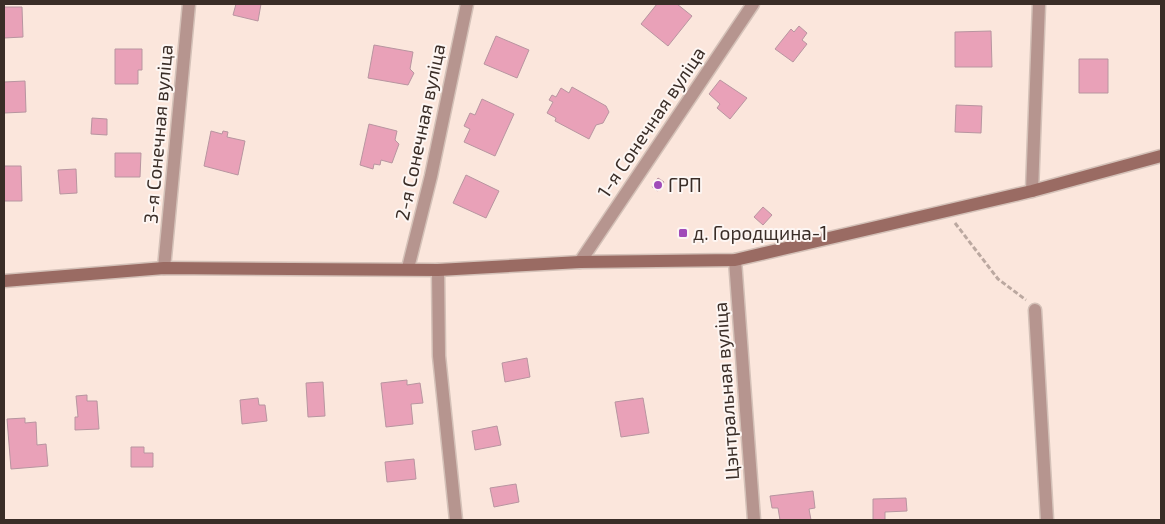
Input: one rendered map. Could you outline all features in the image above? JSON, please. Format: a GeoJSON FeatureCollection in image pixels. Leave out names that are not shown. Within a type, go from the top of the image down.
{"type":"FeatureCollection","features":[{"type":"Feature","properties":{"kind":"main road"},"geometry":{"type":"LineString","coordinates":[[4,281],[164,268],[408,268],[438,270],[580,262],[735,260],[1032,191],[1161,156]]}},
{"type":"Feature","properties":{"kind":"street","name":"3-я Сонечная вуліца"},"geometry":{"type":"LineString","coordinates":[[164,268],[189,4]]}},
{"type":"Feature","properties":{"kind":"street","name":"2-я Сонечная вуліца"},"geometry":{"type":"LineString","coordinates":[[408,268],[431,176],[467,4]]}},
{"type":"Feature","properties":{"kind":"street","name":"1-я Сонечная вуліца"},"geometry":{"type":"LineString","coordinates":[[580,262],[754,4]]}},
{"type":"Feature","properties":{"kind":"street"},"geometry":{"type":"LineString","coordinates":[[1032,191],[1039,4]]}},
{"type":"Feature","properties":{"kind":"street","name":"Цэнтральная вуліца"},"geometry":{"type":"LineString","coordinates":[[735,260],[754,520]]}},
{"type":"Feature","properties":{"kind":"street"},"geometry":{"type":"LineString","coordinates":[[438,270],[439,356],[456,520]]}},
{"type":"Feature","properties":{"kind":"street"},"geometry":{"type":"LineString","coordinates":[[1035,310],[1047,520]]}},
{"type":"Feature","properties":{"kind":"path"},"geometry":{"type":"LineString","coordinates":[[945,211],[998,279],[1022,295],[1035,310]]}},
{"type":"Feature","properties":{"kind":"building"},"geometry":{"type":"Polygon","coordinates":[[[236,4],[261,4],[258,21],[233,15],[236,4]]]}},
{"type":"Feature","properties":{"kind":"building"},"geometry":{"type":"Polygon","coordinates":[[[657,4],[677,4],[692,16],[668,46],[641,24],[657,4]]]}},
{"type":"Feature","properties":{"kind":"building"},"geometry":{"type":"Polygon","coordinates":[[[4,7],[22,7],[23,37],[4,38],[4,7]]]}},
{"type":"Feature","properties":{"kind":"building"},"geometry":{"type":"Polygon","coordinates":[[[799,26],[807,33],[802,40],[807,44],[793,62],[775,49],[791,29],[794,32],[799,26]]]}},
{"type":"Feature","properties":{"kind":"building"},"geometry":{"type":"Polygon","coordinates":[[[991,31],[992,67],[955,67],[955,32],[991,31]]]}},
{"type":"Feature","properties":{"kind":"building"},"geometry":{"type":"Polygon","coordinates":[[[496,36],[529,50],[517,78],[484,64],[496,36]]]}},
{"type":"Feature","properties":{"kind":"building"},"geometry":{"type":"Polygon","coordinates":[[[374,45],[413,52],[410,69],[414,73],[408,85],[368,78],[374,45]]]}},
{"type":"Feature","properties":{"kind":"building"},"geometry":{"type":"Polygon","coordinates":[[[115,49],[142,49],[142,70],[138,70],[138,84],[115,84],[115,49]]]}},
{"type":"Feature","properties":{"kind":"building"},"geometry":{"type":"Polygon","coordinates":[[[1079,59],[1108,59],[1108,93],[1079,93],[1079,59]]]}},
{"type":"Feature","properties":{"kind":"building"},"geometry":{"type":"Polygon","coordinates":[[[720,80],[747,98],[730,119],[717,108],[720,104],[709,94],[720,80]]]}},
{"type":"Feature","properties":{"kind":"building"},"geometry":{"type":"Polygon","coordinates":[[[25,81],[26,112],[4,113],[4,82],[25,81]]]}},
{"type":"Feature","properties":{"kind":"building"},"geometry":{"type":"Polygon","coordinates":[[[572,87],[606,106],[609,112],[603,123],[596,125],[589,139],[555,121],[556,118],[547,113],[553,102],[549,100],[552,95],[556,97],[561,88],[569,93],[572,87]]]}},
{"type":"Feature","properties":{"kind":"building"},"geometry":{"type":"Polygon","coordinates":[[[482,99],[514,114],[495,156],[464,142],[470,129],[464,126],[470,113],[475,115],[482,99]]]}},
{"type":"Feature","properties":{"kind":"building"},"geometry":{"type":"Polygon","coordinates":[[[956,105],[982,106],[981,133],[955,132],[956,105]]]}},
{"type":"Feature","properties":{"kind":"building"},"geometry":{"type":"Polygon","coordinates":[[[92,118],[107,119],[107,135],[91,134],[92,118]]]}},
{"type":"Feature","properties":{"kind":"building"},"geometry":{"type":"Polygon","coordinates":[[[369,124],[397,131],[395,140],[399,144],[392,163],[381,160],[380,165],[374,164],[373,169],[360,165],[369,124]]]}},
{"type":"Feature","properties":{"kind":"building"},"geometry":{"type":"Polygon","coordinates":[[[211,131],[222,134],[223,131],[228,132],[227,137],[245,141],[238,175],[204,166],[211,131]]]}},
{"type":"Feature","properties":{"kind":"building"},"geometry":{"type":"Polygon","coordinates":[[[115,153],[141,153],[140,177],[115,177],[115,153]]]}},
{"type":"Feature","properties":{"kind":"building"},"geometry":{"type":"Polygon","coordinates":[[[4,166],[21,166],[22,201],[4,201],[4,166]]]}},
{"type":"Feature","properties":{"kind":"building"},"geometry":{"type":"Polygon","coordinates":[[[76,169],[77,193],[60,194],[58,170],[76,169]]]}},
{"type":"Feature","properties":{"kind":"building"},"geometry":{"type":"Polygon","coordinates":[[[466,175],[499,191],[486,218],[453,203],[466,175]]]}},
{"type":"Feature","properties":{"kind":"building","name":"ГРП"},"geometry":{"type":"Polygon","coordinates":[[[658,178],[664,182],[658,191],[652,187],[658,178]]]}},
{"type":"Feature","properties":{"kind":"building"},"geometry":{"type":"Polygon","coordinates":[[[763,207],[772,215],[763,225],[754,217],[763,207]]]}},
{"type":"Feature","properties":{"kind":"building"},"geometry":{"type":"Polygon","coordinates":[[[527,358],[530,377],[505,382],[502,363],[527,358]]]}},
{"type":"Feature","properties":{"kind":"building"},"geometry":{"type":"Polygon","coordinates":[[[407,380],[407,385],[420,383],[423,403],[411,404],[413,424],[386,427],[381,383],[407,380]]]}},
{"type":"Feature","properties":{"kind":"building"},"geometry":{"type":"Polygon","coordinates":[[[323,382],[325,416],[308,417],[306,383],[323,382]]]}},
{"type":"Feature","properties":{"kind":"building"},"geometry":{"type":"Polygon","coordinates":[[[87,395],[87,401],[97,401],[99,429],[75,430],[75,417],[78,417],[76,396],[87,395]]]}},
{"type":"Feature","properties":{"kind":"building"},"geometry":{"type":"Polygon","coordinates":[[[258,398],[259,405],[265,405],[267,421],[242,424],[240,400],[258,398]]]}},
{"type":"Feature","properties":{"kind":"building"},"geometry":{"type":"Polygon","coordinates":[[[643,398],[649,433],[621,437],[615,402],[643,398]]]}},
{"type":"Feature","properties":{"kind":"building"},"geometry":{"type":"Polygon","coordinates":[[[25,418],[25,423],[36,422],[37,445],[46,444],[48,466],[11,469],[7,419],[25,418]]]}},
{"type":"Feature","properties":{"kind":"building"},"geometry":{"type":"Polygon","coordinates":[[[497,426],[501,445],[475,450],[472,431],[497,426]]]}},
{"type":"Feature","properties":{"kind":"building"},"geometry":{"type":"Polygon","coordinates":[[[131,447],[144,447],[144,453],[153,453],[153,467],[131,467],[131,447]]]}},
{"type":"Feature","properties":{"kind":"building"},"geometry":{"type":"Polygon","coordinates":[[[414,459],[416,479],[387,482],[385,462],[414,459]]]}},
{"type":"Feature","properties":{"kind":"building"},"geometry":{"type":"Polygon","coordinates":[[[516,484],[519,502],[494,507],[490,488],[516,484]]]}},
{"type":"Feature","properties":{"kind":"building"},"geometry":{"type":"Polygon","coordinates":[[[813,491],[815,508],[809,509],[811,520],[780,520],[778,508],[772,508],[770,496],[813,491]]]}},
{"type":"Feature","properties":{"kind":"building"},"geometry":{"type":"Polygon","coordinates":[[[906,498],[907,511],[885,512],[885,520],[873,520],[873,499],[906,498]]]}},
{"type":"Feature","properties":{"kind":"place","name":"ГРП"},"geometry":{"type":"Point","coordinates":[658,185]}},
{"type":"Feature","properties":{"kind":"place","name":"д. Городщина-1"},"geometry":{"type":"Point","coordinates":[683,233]}}]}
